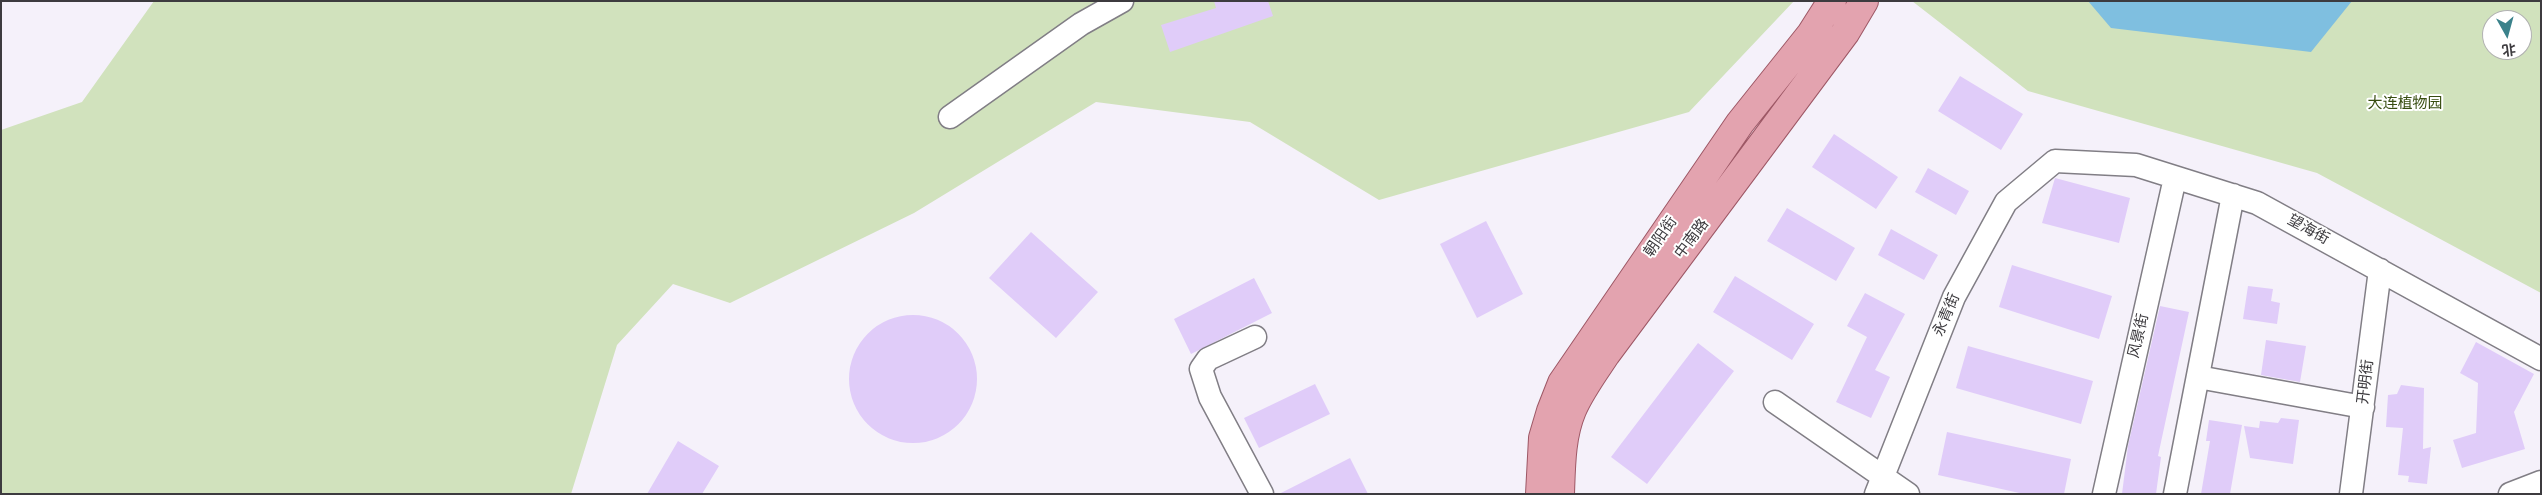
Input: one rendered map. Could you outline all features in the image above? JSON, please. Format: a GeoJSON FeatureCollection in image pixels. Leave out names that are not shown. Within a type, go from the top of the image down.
{"type":"FeatureCollection","features":[{"type":"Feature","properties":{"kind":"main road","name":"朝阳街"},"geometry":{"type":"LineString","coordinates":[[1540,494],[1543,438],[1562,383],[1740,123],[1811,34],[1832,1]]}},
{"type":"Feature","properties":{"kind":"main road","name":"中南路"},"geometry":{"type":"LineString","coordinates":[[1562,487],[1562,450],[1571,411],[1582,391],[1606,354],[1845,34],[1864,1]]}},
{"type":"Feature","properties":{"kind":"street"},"geometry":{"type":"LineString","coordinates":[[950,117],[1081,24],[1122,1]]}},
{"type":"Feature","properties":{"kind":"street","name":"望海街"},"geometry":{"type":"LineString","coordinates":[[2055,161],[2136,166],[2258,203],[2541,359]]}},
{"type":"Feature","properties":{"kind":"street","name":"永青街"},"geometry":{"type":"LineString","coordinates":[[1880,484],[1954,297],[2006,202],[2055,161]]}},
{"type":"Feature","properties":{"kind":"street","name":"风景街"},"geometry":{"type":"LineString","coordinates":[[2104,494],[2175,178]]}},
{"type":"Feature","properties":{"kind":"street"},"geometry":{"type":"LineString","coordinates":[[2175,494],[2233,195]]}},
{"type":"Feature","properties":{"kind":"street","name":"开明街"},"geometry":{"type":"LineString","coordinates":[[2351,494],[2380,270]]}},
{"type":"Feature","properties":{"kind":"street"},"geometry":{"type":"LineString","coordinates":[[1255,337],[1208,359],[1201,369],[1210,397],[1262,494]]}},
{"type":"Feature","properties":{"kind":"street"},"geometry":{"type":"LineString","coordinates":[[2198,377],[2363,407]]}},
{"type":"Feature","properties":{"kind":"street"},"geometry":{"type":"LineString","coordinates":[[1776,402],[1880,484],[1908,494]]}},
{"type":"Feature","properties":{"kind":"street"},"geometry":{"type":"LineString","coordinates":[[2510,494],[2541,482]]}},
{"type":"Feature","properties":{"kind":"green space"},"geometry":{"type":"Polygon","coordinates":[[[154,1],[1794,1],[1689,112],[1379,200],[1250,122],[1096,102],[914,213],[730,303],[673,284],[617,345],[571,494],[1,494],[1,130],[82,102],[154,1]]]}},
{"type":"Feature","properties":{"kind":"green space","name":"大连植物园"},"geometry":{"type":"Polygon","coordinates":[[[1912,1],[2541,1],[2541,293],[2317,173],[2028,91],[1912,1]]]}},
{"type":"Feature","properties":{"kind":"water"},"geometry":{"type":"Polygon","coordinates":[[[2088,1],[2352,1],[2311,52],[2111,28],[2088,1]]]}},
{"type":"Feature","properties":{"kind":"building"},"geometry":{"type":"Polygon","coordinates":[[[1214,1],[1268,1],[1273,16],[1170,52],[1161,25],[1216,8],[1214,1]]]}},
{"type":"Feature","properties":{"kind":"building"},"geometry":{"type":"Polygon","coordinates":[[[1960,76],[2023,114],[2001,150],[1938,111],[1960,76]]]}},
{"type":"Feature","properties":{"kind":"building"},"geometry":{"type":"Polygon","coordinates":[[[1834,134],[1898,177],[1876,209],[1812,167],[1834,134]]]}},
{"type":"Feature","properties":{"kind":"building"},"geometry":{"type":"Polygon","coordinates":[[[1928,168],[1969,191],[1956,215],[1915,192],[1928,168]]]}},
{"type":"Feature","properties":{"kind":"building"},"geometry":{"type":"Polygon","coordinates":[[[2055,178],[2130,198],[2119,243],[2042,223],[2055,178]]]}},
{"type":"Feature","properties":{"kind":"building"},"geometry":{"type":"Polygon","coordinates":[[[1787,208],[1855,248],[1836,281],[1767,241],[1787,208]]]}},
{"type":"Feature","properties":{"kind":"building"},"geometry":{"type":"Polygon","coordinates":[[[1486,221],[1523,294],[1477,318],[1440,244],[1486,221]]]}},
{"type":"Feature","properties":{"kind":"building"},"geometry":{"type":"Polygon","coordinates":[[[1891,229],[1938,255],[1924,280],[1878,255],[1891,229]]]}},
{"type":"Feature","properties":{"kind":"building"},"geometry":{"type":"Polygon","coordinates":[[[1031,232],[1098,292],[1056,338],[989,278],[1031,232]]]}},
{"type":"Feature","properties":{"kind":"building"},"geometry":{"type":"Polygon","coordinates":[[[2012,265],[2112,296],[2099,339],[1999,307],[2012,265]]]}},
{"type":"Feature","properties":{"kind":"building"},"geometry":{"type":"Polygon","coordinates":[[[1735,276],[1814,324],[1792,360],[1713,312],[1735,276]]]}},
{"type":"Feature","properties":{"kind":"building"},"geometry":{"type":"Polygon","coordinates":[[[1254,278],[1272,313],[1191,354],[1174,319],[1254,278]]]}},
{"type":"Feature","properties":{"kind":"building"},"geometry":{"type":"Polygon","coordinates":[[[2248,286],[2273,289],[2271,301],[2280,303],[2277,324],[2243,319],[2248,286]]]}},
{"type":"Feature","properties":{"kind":"building"},"geometry":{"type":"Polygon","coordinates":[[[1865,293],[1905,314],[1875,370],[1890,377],[1871,418],[1836,402],[1867,337],[1847,326],[1865,293]]]}},
{"type":"Feature","properties":{"kind":"building"},"geometry":{"type":"Polygon","coordinates":[[[2160,306],[2189,312],[2158,456],[2161,457],[2156,494],[2122,494],[2128,446],[2160,306]]]}},
{"type":"Feature","properties":{"kind":"building"},"geometry":{"type":"Polygon","coordinates":[[[913,315],[926,316],[938,320],[958,334],[972,354],[976,366],[976,392],[972,404],[958,424],[938,438],[926,442],[913,443],[900,442],[888,438],[868,424],[854,404],[850,392],[849,379],[850,366],[854,354],[868,334],[888,320],[900,316],[913,315]]]}},
{"type":"Feature","properties":{"kind":"building"},"geometry":{"type":"Polygon","coordinates":[[[2266,340],[2306,346],[2300,382],[2261,375],[2266,340]]]}},
{"type":"Feature","properties":{"kind":"building"},"geometry":{"type":"Polygon","coordinates":[[[2476,342],[2534,374],[2514,412],[2525,449],[2462,468],[2453,440],[2476,433],[2478,383],[2460,373],[2476,342]]]}},
{"type":"Feature","properties":{"kind":"building"},"geometry":{"type":"Polygon","coordinates":[[[1698,343],[1734,371],[1647,484],[1611,457],[1698,343]]]}},
{"type":"Feature","properties":{"kind":"building"},"geometry":{"type":"Polygon","coordinates":[[[1968,346],[2093,381],[2081,424],[1956,388],[1968,346]]]}},
{"type":"Feature","properties":{"kind":"building"},"geometry":{"type":"Polygon","coordinates":[[[1315,384],[1330,414],[1259,448],[1244,418],[1315,384]]]}},
{"type":"Feature","properties":{"kind":"building"},"geometry":{"type":"Polygon","coordinates":[[[2401,385],[2424,388],[2423,449],[2431,447],[2427,484],[2408,482],[2409,476],[2398,475],[2403,428],[2386,427],[2388,395],[2397,394],[2401,385]]]}},
{"type":"Feature","properties":{"kind":"building"},"geometry":{"type":"Polygon","coordinates":[[[2281,418],[2299,420],[2293,464],[2250,458],[2244,426],[2259,428],[2260,421],[2278,423],[2281,418]]]}},
{"type":"Feature","properties":{"kind":"building"},"geometry":{"type":"Polygon","coordinates":[[[2209,420],[2242,425],[2230,494],[2201,494],[2210,441],[2206,441],[2209,420]]]}},
{"type":"Feature","properties":{"kind":"building"},"geometry":{"type":"Polygon","coordinates":[[[1947,432],[2071,459],[2064,494],[2024,494],[1938,475],[1947,432]]]}},
{"type":"Feature","properties":{"kind":"building"},"geometry":{"type":"Polygon","coordinates":[[[678,441],[719,466],[702,494],[647,494],[678,441]]]}},
{"type":"Feature","properties":{"kind":"building"},"geometry":{"type":"Polygon","coordinates":[[[1350,458],[1368,494],[1279,494],[1350,458]]]}}]}
